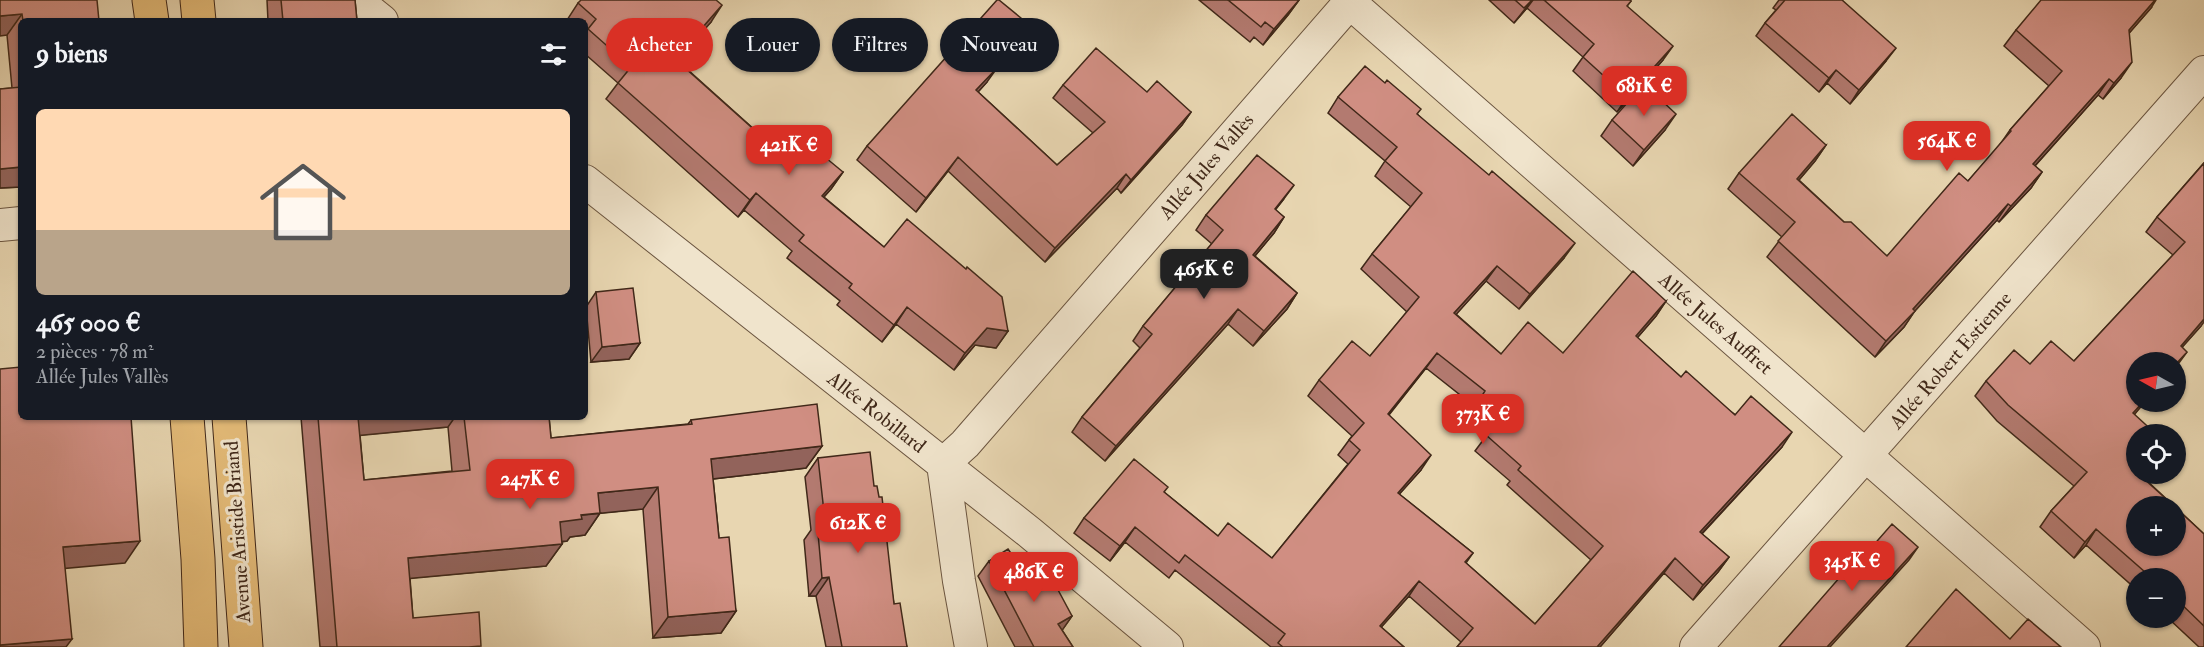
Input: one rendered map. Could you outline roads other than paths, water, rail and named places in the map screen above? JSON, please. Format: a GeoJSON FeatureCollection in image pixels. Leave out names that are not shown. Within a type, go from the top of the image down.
{"type":"FeatureCollection","features":[{"type":"Feature","properties":{"kind":"main road"},"geometry":{"type":"LineString","coordinates":[[150,0],[152,18]]}},
{"type":"Feature","properties":{"kind":"main road"},"geometry":{"type":"LineString","coordinates":[[197,0],[199,18]]}},
{"type":"Feature","properties":{"kind":"main road","name":"Avenue Aristide Briand"},"geometry":{"type":"LineString","coordinates":[[187,420],[198,559],[201,647]]}},
{"type":"Feature","properties":{"kind":"main road","name":"Avenue Aristide Briand"},"geometry":{"type":"LineString","coordinates":[[229,420],[246,647]]}},
{"type":"Feature","properties":{"kind":"street"},"geometry":{"type":"LineString","coordinates":[[356,0],[378,18]]}},
{"type":"Feature","properties":{"kind":"street","name":"Allée Jules Auffret"},"geometry":{"type":"LineString","coordinates":[[1348,1],[2084,647]]}},
{"type":"Feature","properties":{"kind":"street","name":"Allée Jules Vallès"},"geometry":{"type":"LineString","coordinates":[[943,464],[973,435],[1348,1]]}},
{"type":"Feature","properties":{"kind":"street","name":"Allée Robert Estienne"},"geometry":{"type":"LineString","coordinates":[[1696,647],[2204,72]]}},
{"type":"Feature","properties":{"kind":"street","name":"Allée Robillard"},"geometry":{"type":"LineString","coordinates":[[588,183],[1029,532],[1167,647]]}},
{"type":"Feature","properties":{"kind":"street"},"geometry":{"type":"LineString","coordinates":[[0,225],[18,223]]}},
{"type":"Feature","properties":{"kind":"street"},"geometry":{"type":"LineString","coordinates":[[943,464],[959,581],[971,647]]}}]}
